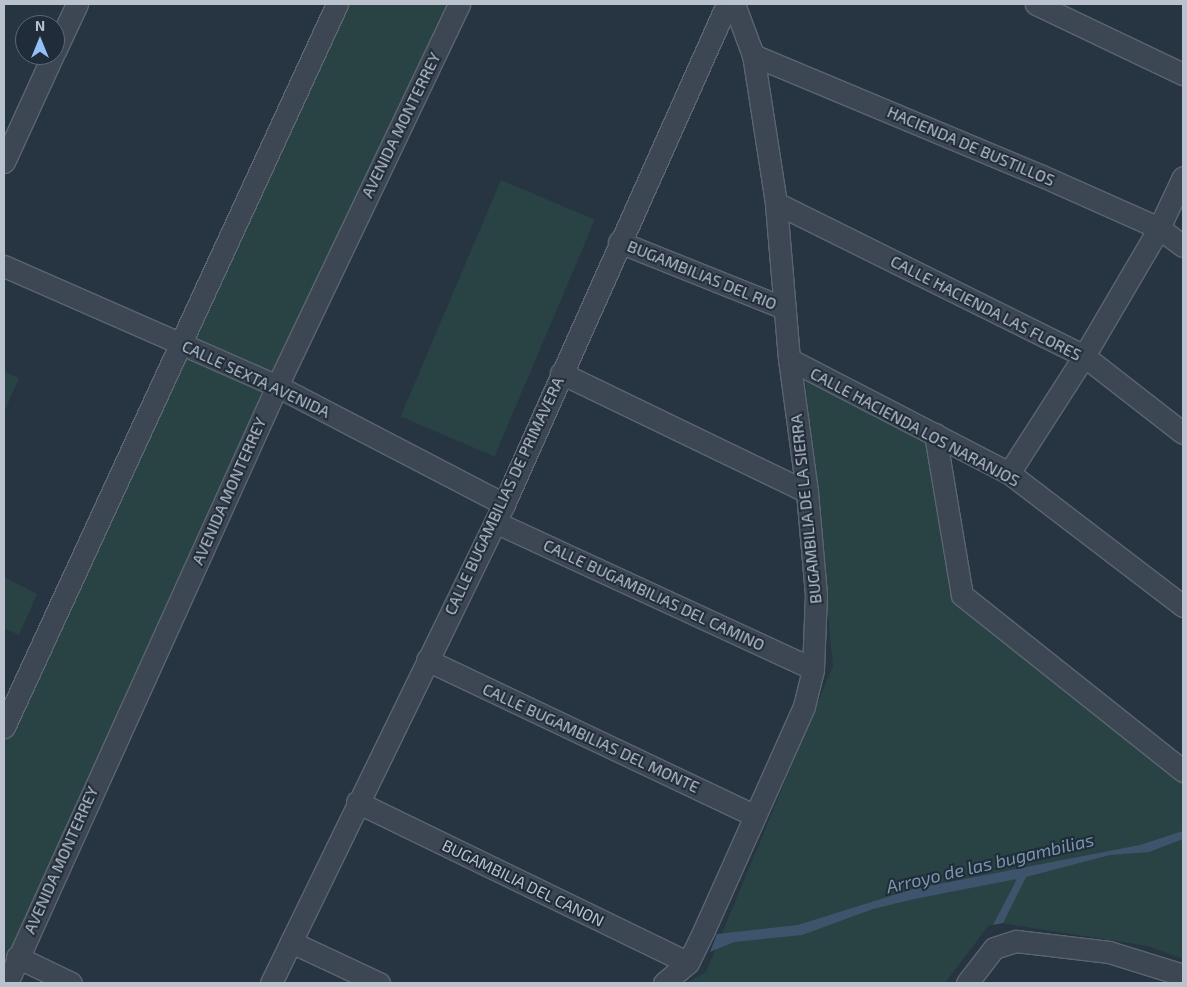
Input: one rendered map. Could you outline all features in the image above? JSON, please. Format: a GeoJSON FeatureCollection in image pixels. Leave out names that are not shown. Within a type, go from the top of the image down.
{"type":"FeatureCollection","features":[{"type":"Feature","properties":{"kind":"street"},"geometry":{"type":"LineString","coordinates":[[65,30],[77,4]]}},
{"type":"Feature","properties":{"kind":"street"},"geometry":{"type":"LineString","coordinates":[[4,727],[337,4]]}},
{"type":"Feature","properties":{"kind":"street","name":"AVENIDA MONTERREY"},"geometry":{"type":"LineString","coordinates":[[7,983],[17,957],[276,386],[459,4]]}},
{"type":"Feature","properties":{"kind":"street","name":"CALLE BUGAMBILIAS DE PRIMAVERA"},"geometry":{"type":"LineString","coordinates":[[271,983],[357,802],[499,513],[727,4]]}},
{"type":"Feature","properties":{"kind":"street","name":"BUGAMBILIA DE LA SIERRA"},"geometry":{"type":"LineString","coordinates":[[664,983],[688,963],[804,706],[813,669],[816,602],[807,492],[789,359],[776,203],[753,55],[734,4]]}},
{"type":"Feature","properties":{"kind":"street"},"geometry":{"type":"LineString","coordinates":[[1036,4],[1183,74]]}},
{"type":"Feature","properties":{"kind":"street","name":"HACIENDA DE BUSTILLOS"},"geometry":{"type":"LineString","coordinates":[[753,55],[960,140],[1159,228],[1183,246]]}},
{"type":"Feature","properties":{"kind":"street"},"geometry":{"type":"LineString","coordinates":[[4,162],[48,65]]}},
{"type":"Feature","properties":{"kind":"street"},"geometry":{"type":"LineString","coordinates":[[1009,473],[1084,356],[1159,228],[1183,177]]}},
{"type":"Feature","properties":{"kind":"street","name":"CALLE HACIENDA LAS FLORES"},"geometry":{"type":"LineString","coordinates":[[776,203],[1084,356],[1183,433]]}},
{"type":"Feature","properties":{"kind":"street","name":"BUGAMBILIAS DEL RIO"},"geometry":{"type":"LineString","coordinates":[[620,242],[784,308]]}},
{"type":"Feature","properties":{"kind":"street","name":"CALLE SEXTA AVENIDA"},"geometry":{"type":"LineString","coordinates":[[4,266],[276,386],[499,513]]}},
{"type":"Feature","properties":{"kind":"street","name":"CALLE HACIENDA LOS NARANJOS"},"geometry":{"type":"LineString","coordinates":[[789,359],[1009,473],[1183,606]]}},
{"type":"Feature","properties":{"kind":"street"},"geometry":{"type":"LineString","coordinates":[[561,374],[807,492]]}},
{"type":"Feature","properties":{"kind":"street"},"geometry":{"type":"LineString","coordinates":[[935,434],[962,596],[1183,771]]}},
{"type":"Feature","properties":{"kind":"street","name":"CALLE BUGAMBILIAS DEL CAMINO"},"geometry":{"type":"LineString","coordinates":[[499,513],[813,669]]}},
{"type":"Feature","properties":{"kind":"street","name":"CALLE BUGAMBILIAS DEL MONTE"},"geometry":{"type":"LineString","coordinates":[[427,660],[755,816]]}},
{"type":"Feature","properties":{"kind":"street","name":"BUGAMBILIA DEL CANON"},"geometry":{"type":"LineString","coordinates":[[357,802],[688,963]]}},
{"type":"Feature","properties":{"kind":"street"},"geometry":{"type":"LineString","coordinates":[[967,983],[994,948],[1016,941],[1108,952],[1183,975]]}},
{"type":"Feature","properties":{"kind":"street"},"geometry":{"type":"LineString","coordinates":[[291,942],[379,983]]}},
{"type":"Feature","properties":{"kind":"street"},"geometry":{"type":"LineString","coordinates":[[17,957],[72,983]]}},
{"type":"Feature","properties":{"kind":"green space"},"geometry":{"type":"Polygon","coordinates":[[[337,4],[459,4],[4,983],[4,719],[337,4]]]}},
{"type":"Feature","properties":{"kind":"green space"},"geometry":{"type":"Polygon","coordinates":[[[501,180],[595,220],[494,456],[401,417],[501,180]]]}},
{"type":"Feature","properties":{"kind":"green space"},"geometry":{"type":"Polygon","coordinates":[[[4,371],[19,378],[4,412],[4,371]]]}},
{"type":"Feature","properties":{"kind":"green space"},"geometry":{"type":"Polygon","coordinates":[[[805,380],[928,438],[953,602],[1183,784],[1183,959],[1148,946],[1001,923],[988,926],[945,983],[686,983],[706,972],[833,666],[805,380]]]}},
{"type":"Feature","properties":{"kind":"green space"},"geometry":{"type":"Polygon","coordinates":[[[4,577],[37,594],[19,635],[4,628],[4,577]]]}},
{"type":"Feature","properties":{"kind":"water"},"geometry":{"type":"Polygon","coordinates":[[[1183,831],[1183,839],[1149,852],[1110,855],[1026,877],[1003,923],[993,925],[1017,879],[873,909],[802,935],[734,942],[710,952],[717,934],[798,925],[913,889],[1140,845],[1183,831]]]}},
{"type":"Feature","properties":{"kind":"water label","name":"Arroyo de las bugambilias"},"geometry":{"type":"Point","coordinates":[990,863]}}]}
